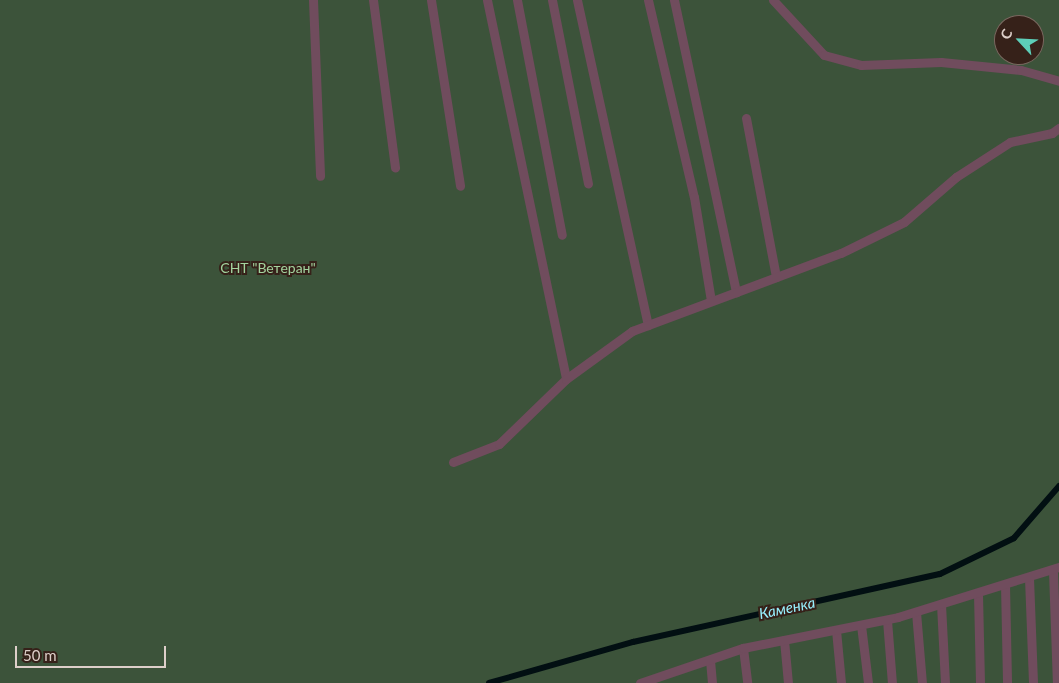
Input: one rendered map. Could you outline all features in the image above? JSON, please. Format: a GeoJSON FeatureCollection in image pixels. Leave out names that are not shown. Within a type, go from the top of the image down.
{"type":"FeatureCollection","features":[{"type":"Feature","properties":{"kind":"lane"},"geometry":{"type":"LineString","coordinates":[[312,0],[320,176]]}},
{"type":"Feature","properties":{"kind":"lane"},"geometry":{"type":"LineString","coordinates":[[373,0],[395,168]]}},
{"type":"Feature","properties":{"kind":"lane"},"geometry":{"type":"LineString","coordinates":[[431,0],[460,186]]}},
{"type":"Feature","properties":{"kind":"lane"},"geometry":{"type":"LineString","coordinates":[[487,0],[566,379]]}},
{"type":"Feature","properties":{"kind":"lane"},"geometry":{"type":"LineString","coordinates":[[517,0],[562,235]]}},
{"type":"Feature","properties":{"kind":"lane"},"geometry":{"type":"LineString","coordinates":[[552,0],[588,184]]}},
{"type":"Feature","properties":{"kind":"lane"},"geometry":{"type":"LineString","coordinates":[[577,0],[648,325]]}},
{"type":"Feature","properties":{"kind":"lane"},"geometry":{"type":"LineString","coordinates":[[648,0],[694,197],[711,302]]}},
{"type":"Feature","properties":{"kind":"lane"},"geometry":{"type":"LineString","coordinates":[[674,0],[736,292]]}},
{"type":"Feature","properties":{"kind":"lane"},"geometry":{"type":"LineString","coordinates":[[773,0],[824,55],[861,65],[941,62],[1021,70],[1059,81]]}},
{"type":"Feature","properties":{"kind":"lane"},"geometry":{"type":"LineString","coordinates":[[746,118],[776,277]]}},
{"type":"Feature","properties":{"kind":"lane"},"geometry":{"type":"LineString","coordinates":[[453,462],[499,444],[566,379],[632,330],[841,253],[904,222],[956,177],[1010,142],[1052,133],[1059,128]]}},
{"type":"Feature","properties":{"kind":"lane"},"geometry":{"type":"LineString","coordinates":[[640,683],[743,648],[887,620],[1056,569],[1057,683]]}},
{"type":"Feature","properties":{"kind":"lane"},"geometry":{"type":"LineString","coordinates":[[1029,578],[1033,683]]}},
{"type":"Feature","properties":{"kind":"lane"},"geometry":{"type":"LineString","coordinates":[[1005,585],[1007,683]]}},
{"type":"Feature","properties":{"kind":"lane"},"geometry":{"type":"LineString","coordinates":[[978,594],[980,683]]}},
{"type":"Feature","properties":{"kind":"lane"},"geometry":{"type":"LineString","coordinates":[[941,604],[945,683]]}},
{"type":"Feature","properties":{"kind":"lane"},"geometry":{"type":"LineString","coordinates":[[916,612],[922,683]]}},
{"type":"Feature","properties":{"kind":"lane"},"geometry":{"type":"LineString","coordinates":[[887,620],[892,683]]}},
{"type":"Feature","properties":{"kind":"lane"},"geometry":{"type":"LineString","coordinates":[[861,625],[868,683]]}},
{"type":"Feature","properties":{"kind":"lane"},"geometry":{"type":"LineString","coordinates":[[836,630],[841,683]]}},
{"type":"Feature","properties":{"kind":"lane"},"geometry":{"type":"LineString","coordinates":[[784,640],[788,683]]}},
{"type":"Feature","properties":{"kind":"lane"},"geometry":{"type":"LineString","coordinates":[[743,648],[747,683]]}},
{"type":"Feature","properties":{"kind":"lane"},"geometry":{"type":"LineString","coordinates":[[710,660],[712,683]]}},
{"type":"Feature","properties":{"kind":"green space","name":"СНТ \"Ветеран\""},"geometry":{"type":"Polygon","coordinates":[[[0,0],[1059,0],[1059,683],[0,683],[0,0]]]}},
{"type":"Feature","properties":{"kind":"waterway","name":"Каменка"},"geometry":{"type":"LineString","coordinates":[[489,683],[633,642],[940,574],[1014,538],[1059,486]]}}]}
